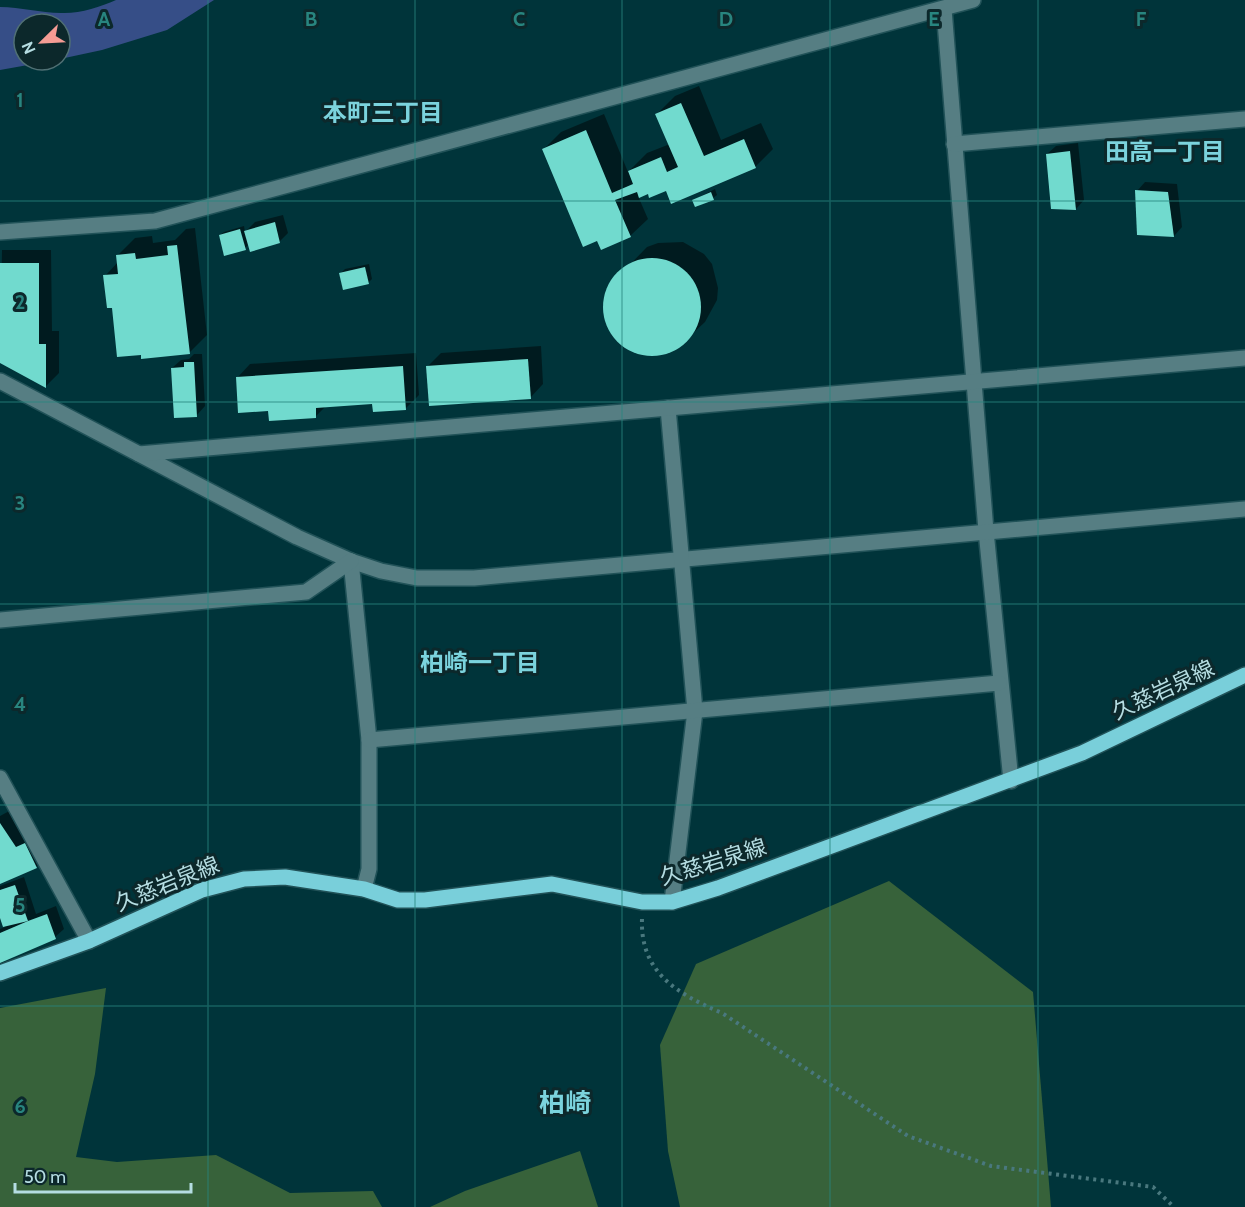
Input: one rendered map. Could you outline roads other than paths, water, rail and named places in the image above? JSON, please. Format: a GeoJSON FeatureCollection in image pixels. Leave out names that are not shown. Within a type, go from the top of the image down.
{"type":"FeatureCollection","features":[{"type":"Feature","properties":{"kind":"main road","name":"久慈岩泉線"},"geometry":{"type":"LineString","coordinates":[[0,973],[89,941],[202,890],[244,879],[285,878],[364,889],[398,900],[425,900],[552,884],[642,902],[672,902],[718,888],[1082,753],[1245,675]]}},
{"type":"Feature","properties":{"kind":"street"},"geometry":{"type":"LineString","coordinates":[[0,232],[155,221],[973,0]]}},
{"type":"Feature","properties":{"kind":"street"},"geometry":{"type":"LineString","coordinates":[[944,9],[999,683],[1011,781]]}},
{"type":"Feature","properties":{"kind":"street"},"geometry":{"type":"LineString","coordinates":[[954,144],[1245,119]]}},
{"type":"Feature","properties":{"kind":"street"},"geometry":{"type":"LineString","coordinates":[[138,454],[1245,358]]}},
{"type":"Feature","properties":{"kind":"street"},"geometry":{"type":"LineString","coordinates":[[0,381],[297,537],[351,561],[381,571],[417,578],[474,578],[1245,509]]}},
{"type":"Feature","properties":{"kind":"street"},"geometry":{"type":"LineString","coordinates":[[668,408],[694,711],[672,902]]}},
{"type":"Feature","properties":{"kind":"street"},"geometry":{"type":"LineString","coordinates":[[0,620],[306,592],[351,561]]}},
{"type":"Feature","properties":{"kind":"street"},"geometry":{"type":"LineString","coordinates":[[351,561],[369,740],[369,869],[364,889]]}},
{"type":"Feature","properties":{"kind":"street"},"geometry":{"type":"LineString","coordinates":[[369,740],[999,683]]}},
{"type":"Feature","properties":{"kind":"street"},"geometry":{"type":"LineString","coordinates":[[0,778],[89,941]]}},
{"type":"Feature","properties":{"kind":"water"},"geometry":{"type":"Polygon","coordinates":[[[116,0],[214,0],[167,30],[102,50],[72,56],[72,12],[116,0]]]}},
{"type":"Feature","properties":{"kind":"water"},"geometry":{"type":"Polygon","coordinates":[[[0,7],[45,12],[12,12],[12,68],[0,70],[0,7]]]}},
{"type":"Feature","properties":{"kind":"district","name":"本町三丁目"},"geometry":{"type":"Point","coordinates":[383,112]}},
{"type":"Feature","properties":{"kind":"district","name":"田高一丁目"},"geometry":{"type":"Point","coordinates":[1165,151]}},
{"type":"Feature","properties":{"kind":"district","name":"柏崎一丁目"},"geometry":{"type":"Point","coordinates":[480,662]}},
{"type":"Feature","properties":{"kind":"district","name":"柏崎"},"geometry":{"type":"Point","coordinates":[565,1103]}}]}
